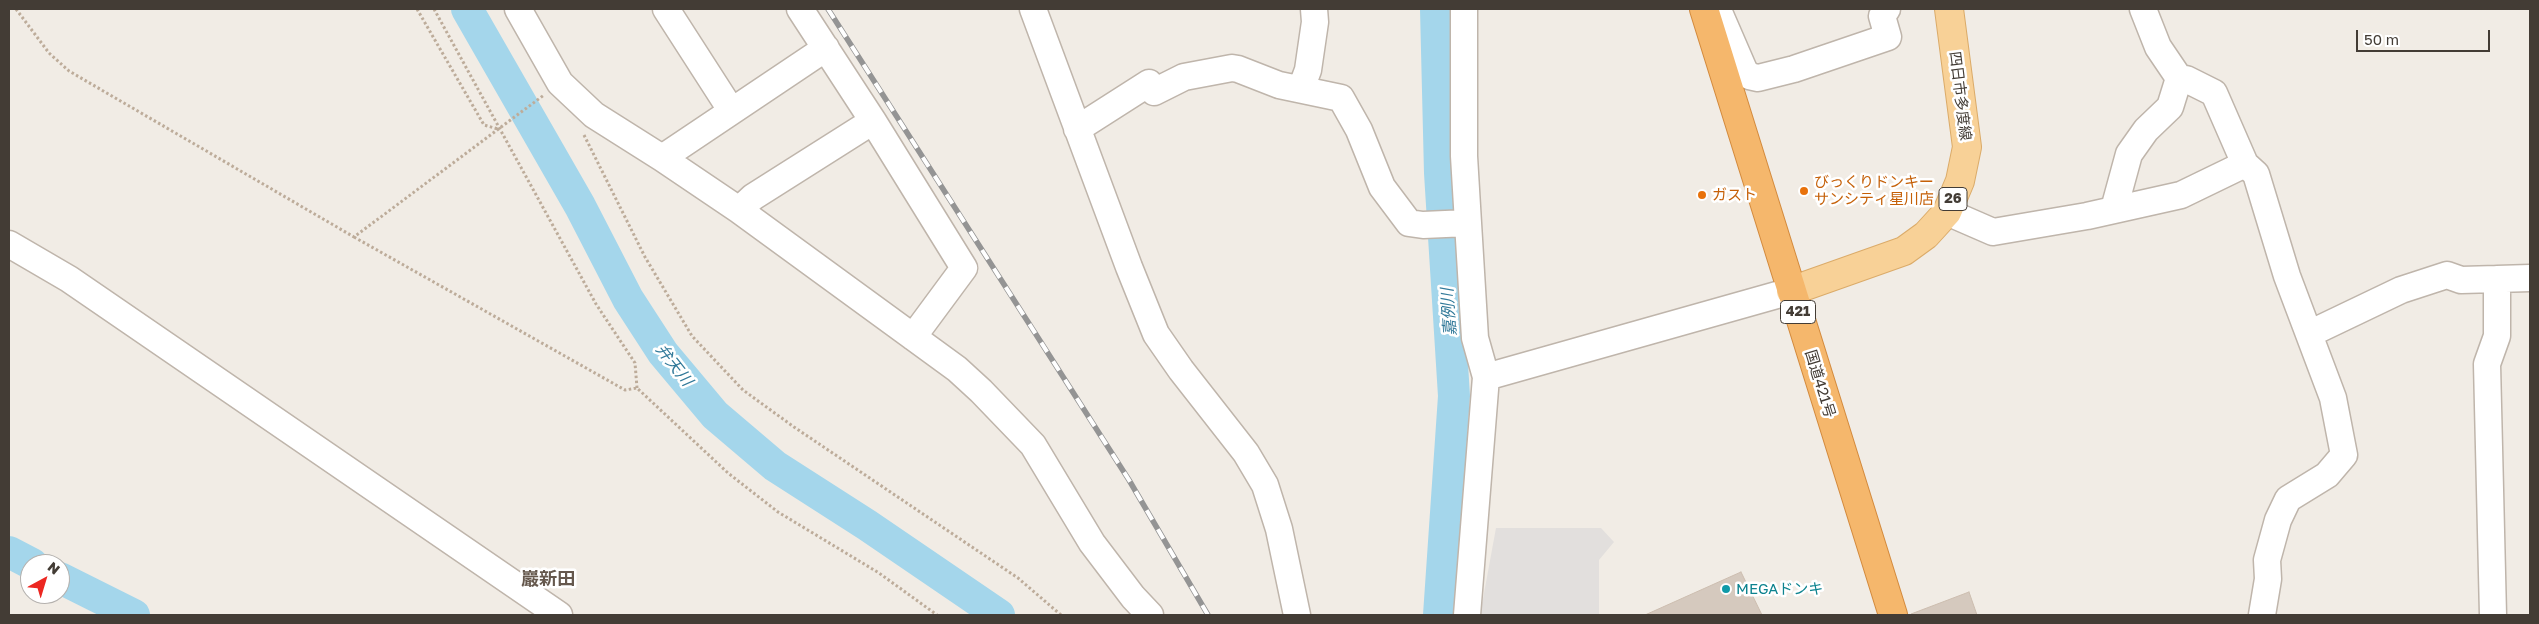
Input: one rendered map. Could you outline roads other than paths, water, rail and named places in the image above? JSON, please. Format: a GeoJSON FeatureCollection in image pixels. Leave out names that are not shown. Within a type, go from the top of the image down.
{"type":"FeatureCollection","features":[{"type":"Feature","properties":{"kind":"highway","name":"国道421号"},"geometry":{"type":"LineString","coordinates":[[1704,9],[1892,615]]}},
{"type":"Feature","properties":{"kind":"main road","name":"四日市多度線"},"geometry":{"type":"LineString","coordinates":[[1791,291],[1904,251],[1926,235],[1947,212],[1960,181],[1967,147],[1949,9]]}},
{"type":"Feature","properties":{"kind":"street"},"geometry":{"type":"LineString","coordinates":[[518,9],[560,83],[594,115],[739,210],[958,369],[1033,445],[1092,543],[1133,597],[1150,615]]}},
{"type":"Feature","properties":{"kind":"street"},"geometry":{"type":"LineString","coordinates":[[666,9],[731,110]]}},
{"type":"Feature","properties":{"kind":"street"},"geometry":{"type":"LineString","coordinates":[[800,9],[873,121],[964,268],[913,336]]}},
{"type":"Feature","properties":{"kind":"street"},"geometry":{"type":"LineString","coordinates":[[1033,9],[1156,334],[1181,370],[1246,453],[1265,485],[1279,529],[1297,615]]}},
{"type":"Feature","properties":{"kind":"street"},"geometry":{"type":"LineString","coordinates":[[1301,88],[1308,70],[1315,22],[1314,9]]}},
{"type":"Feature","properties":{"kind":"street"},"geometry":{"type":"LineString","coordinates":[[1464,9],[1464,223],[1475,338],[1486,377],[1467,615]]}},
{"type":"Feature","properties":{"kind":"street"},"geometry":{"type":"LineString","coordinates":[[1704,9],[1718,10],[1744,70],[1749,76],[1758,78],[1794,69],[1888,37],[1882,16],[1887,9]]}},
{"type":"Feature","properties":{"kind":"street"},"geometry":{"type":"LineString","coordinates":[[2144,9],[2158,48],[2179,78],[2186,79],[2214,93],[2245,164],[2256,174],[2276,245],[2333,398],[2344,455],[2327,475],[2288,499],[2278,520],[2267,560],[2268,579],[2262,615]]}},
{"type":"Feature","properties":{"kind":"street"},"geometry":{"type":"LineString","coordinates":[[662,158],[826,48]]}},
{"type":"Feature","properties":{"kind":"street"},"geometry":{"type":"LineString","coordinates":[[1077,129],[1149,83],[1154,92],[1184,77],[1219,70],[1238,69],[1278,85],[1301,88],[1341,98],[1359,130],[1382,187],[1409,223],[1423,225],[1464,223]]}},
{"type":"Feature","properties":{"kind":"street"},"geometry":{"type":"LineString","coordinates":[[2114,209],[2129,154],[2146,130],[2170,107],[2179,78]]}},
{"type":"Feature","properties":{"kind":"street"},"geometry":{"type":"LineString","coordinates":[[739,210],[753,197],[873,121]]}},
{"type":"Feature","properties":{"kind":"street"},"geometry":{"type":"LineString","coordinates":[[1947,212],[1993,232],[2087,216],[2181,195],[2245,164]]}},
{"type":"Feature","properties":{"kind":"street"},"geometry":{"type":"LineString","coordinates":[[9,244],[69,280],[559,615]]}},
{"type":"Feature","properties":{"kind":"street"},"geometry":{"type":"LineString","coordinates":[[2309,334],[2401,290],[2447,275],[2461,280],[2530,278]]}},
{"type":"Feature","properties":{"kind":"street"},"geometry":{"type":"LineString","coordinates":[[2493,615],[2487,364],[2497,336],[2497,279]]}},
{"type":"Feature","properties":{"kind":"street"},"geometry":{"type":"LineString","coordinates":[[1486,377],[1791,291]]}},
{"type":"Feature","properties":{"kind":"waterway","name":"弁天川"},"geometry":{"type":"LineString","coordinates":[[467,9],[580,206],[628,299],[663,353],[715,415],[775,466],[867,525],[999,615]]}},
{"type":"Feature","properties":{"kind":"waterway","name":"嘉例川"},"geometry":{"type":"LineString","coordinates":[[1436,9],[1440,173],[1454,396],[1439,615]]}},
{"type":"Feature","properties":{"kind":"waterway"},"geometry":{"type":"LineString","coordinates":[[9,552],[20,558]]}},
{"type":"Feature","properties":{"kind":"waterway"},"geometry":{"type":"LineString","coordinates":[[70,583],[134,615]]}},
{"type":"Feature","properties":{"kind":"railway"},"geometry":{"type":"LineString","coordinates":[[828,9],[1129,480],[1208,615]]}},
{"type":"Feature","properties":{"kind":"place","name":"びっくりドンキー サンシティ星川店"},"geometry":{"type":"Point","coordinates":[1804,191]}},
{"type":"Feature","properties":{"kind":"place","name":"ガスト"},"geometry":{"type":"Point","coordinates":[1702,195]}},
{"type":"Feature","properties":{"kind":"place","name":"MEGAドンキ"},"geometry":{"type":"Point","coordinates":[1726,589]}},
{"type":"Feature","properties":{"kind":"district","name":"巖新田"},"geometry":{"type":"Point","coordinates":[548,579]}}]}
